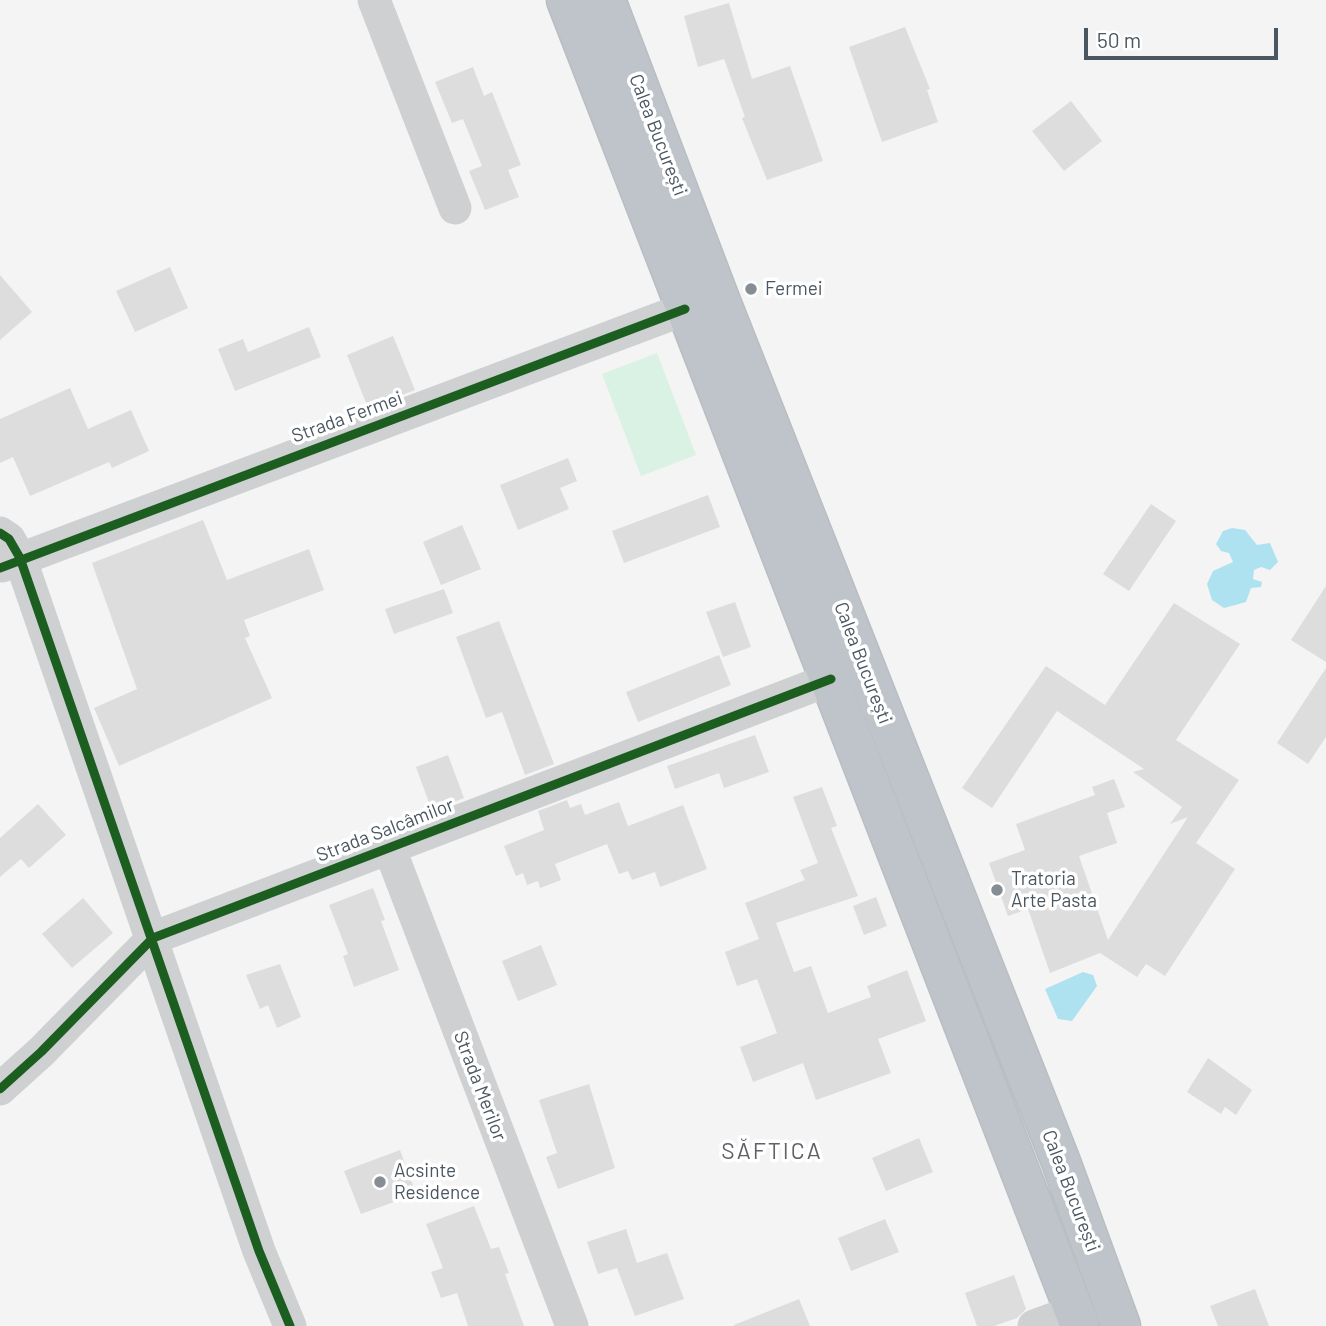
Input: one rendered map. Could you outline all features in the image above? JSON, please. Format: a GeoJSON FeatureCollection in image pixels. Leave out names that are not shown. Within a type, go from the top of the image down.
{"type":"FeatureCollection","features":[{"type":"Feature","properties":{"kind":"highway","name":"Calea București"},"geometry":{"type":"LineString","coordinates":[[566,0],[1077,1319]]}},
{"type":"Feature","properties":{"kind":"highway","name":"Calea București"},"geometry":{"type":"LineString","coordinates":[[606,0],[720,299],[1061,1162],[1121,1326]]}},
{"type":"Feature","properties":{"kind":"street"},"geometry":{"type":"LineString","coordinates":[[374,0],[455,208]]}},
{"type":"Feature","properties":{"kind":"street","name":"Strada Fermei"},"geometry":{"type":"LineString","coordinates":[[7,553],[685,309]]}},
{"type":"Feature","properties":{"kind":"street"},"geometry":{"type":"LineString","coordinates":[[7,553],[153,938],[259,1251],[290,1326]]}},
{"type":"Feature","properties":{"kind":"street","name":"Strada Salcâmilor"},"geometry":{"type":"LineString","coordinates":[[0,1089],[41,1052],[153,938],[831,679]]}},
{"type":"Feature","properties":{"kind":"street","name":"Strada Merilor"},"geometry":{"type":"LineString","coordinates":[[389,847],[572,1326]]}},
{"type":"Feature","properties":{"kind":"street"},"geometry":{"type":"LineString","coordinates":[[1034,1326],[1077,1319]]}},
{"type":"Feature","properties":{"kind":"green space"},"geometry":{"type":"Polygon","coordinates":[[[657,353],[696,455],[641,476],[602,374],[657,353]]]}},
{"type":"Feature","properties":{"kind":"water"},"geometry":{"type":"Polygon","coordinates":[[[1232,528],[1245,530],[1257,545],[1270,543],[1278,562],[1270,570],[1261,567],[1254,570],[1253,579],[1262,582],[1261,587],[1251,588],[1246,602],[1224,608],[1212,600],[1207,584],[1213,571],[1233,562],[1229,553],[1221,551],[1216,544],[1223,531],[1232,528]]]}},
{"type":"Feature","properties":{"kind":"water"},"geometry":{"type":"Polygon","coordinates":[[[1083,972],[1093,975],[1097,986],[1072,1021],[1058,1019],[1045,989],[1083,972]]]}},
{"type":"Feature","properties":{"kind":"building"},"geometry":{"type":"Polygon","coordinates":[[[729,3],[752,79],[790,66],[823,161],[767,180],[742,118],[745,117],[724,59],[698,67],[684,16],[729,3]]]}},
{"type":"Feature","properties":{"kind":"building"},"geometry":{"type":"Polygon","coordinates":[[[905,27],[930,89],[927,90],[938,122],[882,142],[849,47],[905,27]]]}},
{"type":"Feature","properties":{"kind":"building"},"geometry":{"type":"Polygon","coordinates":[[[473,67],[484,96],[492,92],[521,165],[508,170],[519,197],[485,210],[469,171],[482,166],[463,119],[452,123],[435,82],[473,67]]]}},
{"type":"Feature","properties":{"kind":"building"},"geometry":{"type":"Polygon","coordinates":[[[1071,101],[1102,141],[1064,171],[1032,131],[1071,101]]]}},
{"type":"Feature","properties":{"kind":"building"},"geometry":{"type":"Polygon","coordinates":[[[170,267],[188,308],[135,332],[116,291],[170,267]]]}},
{"type":"Feature","properties":{"kind":"building"},"geometry":{"type":"Polygon","coordinates":[[[0,275],[32,312],[0,340],[0,275]]]}},
{"type":"Feature","properties":{"kind":"building"},"geometry":{"type":"Polygon","coordinates":[[[309,327],[321,357],[235,391],[218,349],[243,339],[248,352],[309,327]]]}},
{"type":"Feature","properties":{"kind":"building"},"geometry":{"type":"Polygon","coordinates":[[[393,336],[415,390],[368,408],[347,355],[393,336]]]}},
{"type":"Feature","properties":{"kind":"building"},"geometry":{"type":"Polygon","coordinates":[[[70,388],[88,429],[131,410],[149,451],[112,468],[109,462],[30,496],[13,457],[0,463],[0,419],[70,388]]]}},
{"type":"Feature","properties":{"kind":"building"},"geometry":{"type":"Polygon","coordinates":[[[568,458],[577,481],[560,488],[569,509],[518,530],[500,485],[568,458]]]}},
{"type":"Feature","properties":{"kind":"building"},"geometry":{"type":"Polygon","coordinates":[[[708,495],[720,527],[624,563],[612,531],[708,495]]]}},
{"type":"Feature","properties":{"kind":"building"},"geometry":{"type":"Polygon","coordinates":[[[1151,504],[1176,521],[1129,591],[1103,574],[1151,504]]]}},
{"type":"Feature","properties":{"kind":"building"},"geometry":{"type":"Polygon","coordinates":[[[203,520],[227,580],[309,549],[324,590],[244,620],[250,636],[245,638],[272,698],[119,766],[94,708],[137,689],[92,563],[203,520]]]}},
{"type":"Feature","properties":{"kind":"building"},"geometry":{"type":"Polygon","coordinates":[[[462,525],[481,569],[441,585],[423,542],[462,525]]]}},
{"type":"Feature","properties":{"kind":"building"},"geometry":{"type":"Polygon","coordinates":[[[1326,586],[1326,662],[1291,640],[1326,586]]]}},
{"type":"Feature","properties":{"kind":"building"},"geometry":{"type":"Polygon","coordinates":[[[444,589],[453,613],[394,634],[385,609],[444,589]]]}},
{"type":"Feature","properties":{"kind":"building"},"geometry":{"type":"Polygon","coordinates":[[[735,602],[751,647],[723,657],[706,612],[735,602]]]}},
{"type":"Feature","properties":{"kind":"building"},"geometry":{"type":"Polygon","coordinates":[[[1174,603],[1240,644],[1176,740],[1239,780],[1196,843],[1235,869],[1165,976],[1146,964],[1137,977],[1100,953],[1050,973],[1028,909],[1008,916],[989,863],[1025,850],[1016,824],[1095,795],[1092,787],[1114,779],[1125,807],[1107,813],[1117,843],[1079,856],[1108,940],[1188,817],[1170,824],[1182,807],[1133,772],[1144,769],[1057,711],[992,808],[962,788],[1046,666],[1105,705],[1174,603]]]}},
{"type":"Feature","properties":{"kind":"building"},"geometry":{"type":"Polygon","coordinates":[[[499,621],[554,764],[525,775],[502,712],[486,718],[456,637],[499,621]]]}},
{"type":"Feature","properties":{"kind":"building"},"geometry":{"type":"Polygon","coordinates":[[[719,655],[731,685],[638,722],[626,692],[719,655]]]}},
{"type":"Feature","properties":{"kind":"building"},"geometry":{"type":"Polygon","coordinates":[[[1326,668],[1326,737],[1308,764],[1277,743],[1326,668]]]}},
{"type":"Feature","properties":{"kind":"building"},"geometry":{"type":"Polygon","coordinates":[[[755,735],[769,772],[724,788],[719,773],[675,789],[667,766],[755,735]]]}},
{"type":"Feature","properties":{"kind":"building"},"geometry":{"type":"Polygon","coordinates":[[[448,755],[464,798],[432,811],[416,767],[448,755]]]}},
{"type":"Feature","properties":{"kind":"building"},"geometry":{"type":"Polygon","coordinates":[[[822,787],[837,826],[831,828],[858,896],[776,923],[794,972],[811,966],[828,1013],[871,997],[867,986],[907,970],[926,1021],[878,1039],[891,1073],[816,1100],[803,1063],[753,1082],[740,1047],[777,1033],[757,979],[737,986],[725,952],[759,939],[745,903],[805,880],[800,870],[818,863],[793,797],[822,787]]]}},
{"type":"Feature","properties":{"kind":"building"},"geometry":{"type":"Polygon","coordinates":[[[567,800],[570,808],[581,804],[585,815],[619,802],[628,826],[683,805],[707,869],[660,887],[655,872],[632,880],[628,871],[619,874],[607,844],[555,864],[561,880],[540,888],[538,881],[527,885],[523,873],[516,876],[504,846],[544,830],[538,811],[567,800]]]}},
{"type":"Feature","properties":{"kind":"building"},"geometry":{"type":"Polygon","coordinates":[[[38,804],[66,835],[29,868],[21,859],[0,877],[0,838],[38,804]]]}},
{"type":"Feature","properties":{"kind":"building"},"geometry":{"type":"Polygon","coordinates":[[[373,888],[385,920],[381,921],[399,970],[354,987],[343,956],[348,954],[329,905],[373,888]]]}},
{"type":"Feature","properties":{"kind":"building"},"geometry":{"type":"Polygon","coordinates":[[[876,897],[887,926],[864,935],[853,906],[876,897]]]}},
{"type":"Feature","properties":{"kind":"building"},"geometry":{"type":"Polygon","coordinates":[[[83,898],[113,933],[72,968],[42,934],[83,898]]]}},
{"type":"Feature","properties":{"kind":"building"},"geometry":{"type":"Polygon","coordinates":[[[541,945],[557,985],[518,1001],[502,961],[541,945]]]}},
{"type":"Feature","properties":{"kind":"building"},"geometry":{"type":"Polygon","coordinates":[[[280,964],[301,1017],[277,1028],[268,1005],[260,1009],[246,975],[280,964]]]}},
{"type":"Feature","properties":{"kind":"building"},"geometry":{"type":"Polygon","coordinates":[[[1208,1058],[1252,1090],[1236,1115],[1225,1107],[1221,1114],[1187,1092],[1208,1058]]]}},
{"type":"Feature","properties":{"kind":"building"},"geometry":{"type":"Polygon","coordinates":[[[589,1084],[615,1168],[558,1189],[546,1157],[557,1153],[539,1100],[589,1084]]]}},
{"type":"Feature","properties":{"kind":"building"},"geometry":{"type":"Polygon","coordinates":[[[919,1138],[933,1172],[886,1191],[872,1158],[919,1138]]]}},
{"type":"Feature","properties":{"kind":"building","name":"Acsinte Residence"},"geometry":{"type":"Polygon","coordinates":[[[400,1150],[416,1194],[361,1214],[344,1171],[400,1150]]]}},
{"type":"Feature","properties":{"kind":"building"},"geometry":{"type":"Polygon","coordinates":[[[474,1206],[491,1249],[499,1247],[509,1273],[505,1274],[524,1326],[468,1326],[457,1293],[441,1298],[431,1272],[443,1268],[426,1224],[474,1206]]]}},
{"type":"Feature","properties":{"kind":"building"},"geometry":{"type":"Polygon","coordinates":[[[885,1219],[899,1252],[851,1271],[838,1238],[885,1219]]]}},
{"type":"Feature","properties":{"kind":"building"},"geometry":{"type":"Polygon","coordinates":[[[626,1229],[637,1263],[667,1253],[684,1299],[635,1316],[617,1268],[598,1274],[587,1242],[626,1229]]]}},
{"type":"Feature","properties":{"kind":"building"},"geometry":{"type":"Polygon","coordinates":[[[1014,1275],[1026,1309],[1017,1318],[994,1326],[977,1326],[965,1293],[1014,1275]]]}},
{"type":"Feature","properties":{"kind":"building"},"geometry":{"type":"Polygon","coordinates":[[[1255,1289],[1269,1326],[1218,1326],[1210,1306],[1255,1289]]]}},
{"type":"Feature","properties":{"kind":"building"},"geometry":{"type":"Polygon","coordinates":[[[799,1299],[810,1326],[734,1326],[734,1325],[799,1299]]]}},
{"type":"Feature","properties":{"kind":"cycle path"},"geometry":{"type":"LineString","coordinates":[[0,568],[685,309]]}},
{"type":"Feature","properties":{"kind":"cycle path"},"geometry":{"type":"LineString","coordinates":[[0,533],[9,539],[20,558],[259,1251],[290,1326]]}},
{"type":"Feature","properties":{"kind":"cycle path"},"geometry":{"type":"LineString","coordinates":[[0,1089],[41,1052],[153,938],[831,679]]}},
{"type":"Feature","properties":{"kind":"place","name":"Fermei"},"geometry":{"type":"Point","coordinates":[751,289]}},
{"type":"Feature","properties":{"kind":"place","name":"Tratoria Arte Pasta"},"geometry":{"type":"Point","coordinates":[997,890]}},
{"type":"Feature","properties":{"kind":"place","name":"Acsinte Residence"},"geometry":{"type":"Point","coordinates":[380,1182]}},
{"type":"Feature","properties":{"kind":"district","name":"SĂFTICA"},"geometry":{"type":"Point","coordinates":[772,1151]}}]}
